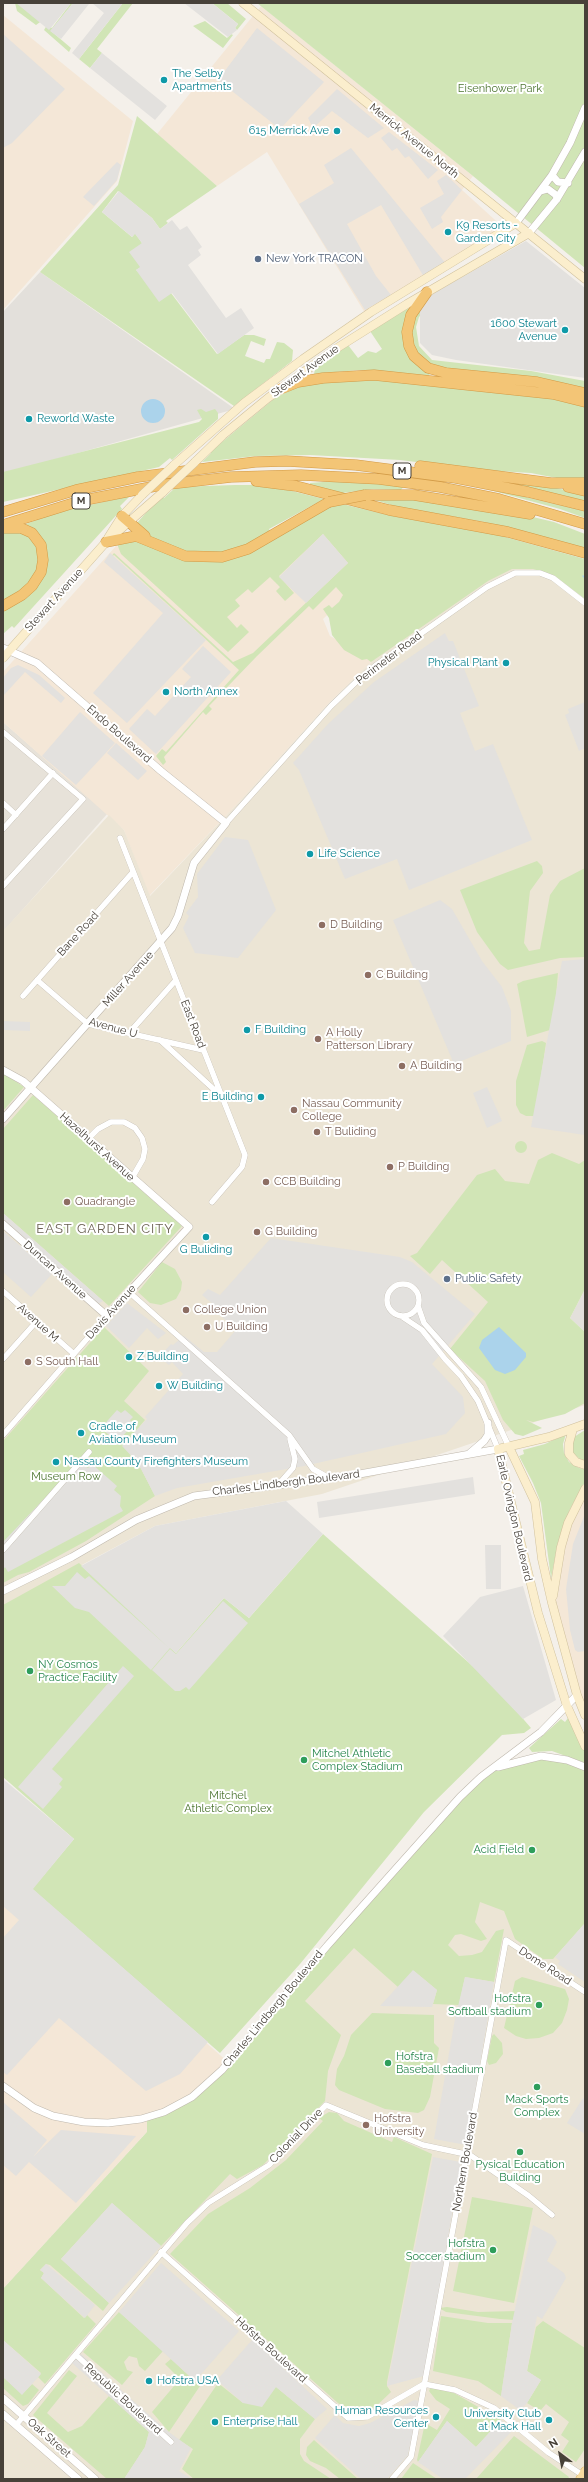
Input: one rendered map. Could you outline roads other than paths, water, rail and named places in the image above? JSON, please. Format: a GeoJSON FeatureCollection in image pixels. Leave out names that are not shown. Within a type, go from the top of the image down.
{"type":"FeatureCollection","features":[{"type":"Feature","properties":{"kind":"highway"},"geometry":{"type":"LineString","coordinates":[[427,292],[410,315],[407,332],[409,346],[414,356],[428,368],[446,373],[537,382],[585,393]]}},
{"type":"Feature","properties":{"kind":"highway"},"geometry":{"type":"LineString","coordinates":[[278,390],[314,379],[342,375],[374,375],[553,394],[585,402]]}},
{"type":"Feature","properties":{"kind":"highway","name":"M"},"geometry":{"type":"LineString","coordinates":[[3,512],[36,501],[138,477],[255,462],[323,462],[368,466],[492,484],[585,506]]}},
{"type":"Feature","properties":{"kind":"highway"},"geometry":{"type":"LineString","coordinates":[[368,466],[409,465],[436,468],[550,483],[585,491]]}},
{"type":"Feature","properties":{"kind":"highway","name":"M"},"geometry":{"type":"LineString","coordinates":[[3,524],[56,508],[120,492],[182,482],[231,477],[321,475],[399,481],[480,494],[585,524]]}},
{"type":"Feature","properties":{"kind":"highway"},"geometry":{"type":"LineString","coordinates":[[231,477],[296,486],[389,510],[508,532],[585,553]]}},
{"type":"Feature","properties":{"kind":"highway"},"geometry":{"type":"LineString","coordinates":[[550,483],[585,483]]}},
{"type":"Feature","properties":{"kind":"highway"},"geometry":{"type":"LineString","coordinates":[[106,542],[136,536],[158,546],[192,557],[229,556],[248,549],[329,502],[365,494],[414,495],[570,519]]}},
{"type":"Feature","properties":{"kind":"highway"},"geometry":{"type":"LineString","coordinates":[[3,505],[36,501]]}},
{"type":"Feature","properties":{"kind":"highway"},"geometry":{"type":"LineString","coordinates":[[122,516],[129,524],[158,546]]}},
{"type":"Feature","properties":{"kind":"highway"},"geometry":{"type":"LineString","coordinates":[[3,528],[21,528],[32,533],[41,545],[44,560],[41,572],[32,586],[22,595],[3,606]]}},
{"type":"Feature","properties":{"kind":"main road","name":"Merrick Avenue North"},"geometry":{"type":"LineString","coordinates":[[243,3],[585,279]]}},
{"type":"Feature","properties":{"kind":"main road","name":"Stewart Avenue"},"geometry":{"type":"LineString","coordinates":[[106,542],[122,516],[142,495],[244,403],[311,353],[371,312],[516,223]]}},
{"type":"Feature","properties":{"kind":"main road","name":"Stewart Avenue"},"geometry":{"type":"LineString","coordinates":[[3,658],[7,649],[106,542],[129,524],[222,435],[278,390],[368,327],[529,233]]}},
{"type":"Feature","properties":{"kind":"main road"},"geometry":{"type":"LineString","coordinates":[[393,299],[407,304]]}},
{"type":"Feature","properties":{"kind":"main road"},"geometry":{"type":"LineString","coordinates":[[368,327],[371,312]]}},
{"type":"Feature","properties":{"kind":"main road"},"geometry":{"type":"LineString","coordinates":[[311,353],[311,366]]}},
{"type":"Feature","properties":{"kind":"main road"},"geometry":{"type":"LineString","coordinates":[[303,359],[311,366]]}},
{"type":"Feature","properties":{"kind":"main road","name":"Charles Lindbergh Boulevard"},"geometry":{"type":"LineString","coordinates":[[498,1450],[585,1424]]}},
{"type":"Feature","properties":{"kind":"main road"},"geometry":{"type":"LineString","coordinates":[[573,1428],[569,1443],[570,1454],[576,1462],[585,1465]]}},
{"type":"Feature","properties":{"kind":"main road","name":"Earle Ovington Boulevard"},"geometry":{"type":"LineString","coordinates":[[509,1447],[535,1502],[542,1559],[552,1603],[577,1695],[585,1715]]}},
{"type":"Feature","properties":{"kind":"main road","name":"Earle Ovington Boulevard"},"geometry":{"type":"LineString","coordinates":[[498,1450],[510,1507],[538,1613],[567,1706],[585,1746]]}},
{"type":"Feature","properties":{"kind":"main road"},"geometry":{"type":"LineString","coordinates":[[552,1603],[561,1547],[568,1523],[585,1490]]}},
{"type":"Feature","properties":{"kind":"street"},"geometry":{"type":"LineString","coordinates":[[516,223],[542,192],[570,142],[585,108]]}},
{"type":"Feature","properties":{"kind":"street"},"geometry":{"type":"LineString","coordinates":[[529,233],[557,199],[568,183],[585,152]]}},
{"type":"Feature","properties":{"kind":"street"},"geometry":{"type":"LineString","coordinates":[[552,175],[558,182],[568,183]]}},
{"type":"Feature","properties":{"kind":"street"},"geometry":{"type":"LineString","coordinates":[[542,192],[548,189],[556,195],[557,199]]}},
{"type":"Feature","properties":{"kind":"street","name":"Perimeter Road"},"geometry":{"type":"LineString","coordinates":[[226,823],[331,706],[357,681],[375,666],[487,587],[515,573],[540,573],[553,578],[585,603]]}},
{"type":"Feature","properties":{"kind":"street","name":"Endo Boulevard"},"geometry":{"type":"LineString","coordinates":[[7,649],[43,668],[161,771],[226,823]]}},
{"type":"Feature","properties":{"kind":"street"},"geometry":{"type":"LineString","coordinates":[[3,732],[83,799],[3,886]]}},
{"type":"Feature","properties":{"kind":"street"},"geometry":{"type":"LineString","coordinates":[[3,829],[53,773]]}},
{"type":"Feature","properties":{"kind":"street"},"geometry":{"type":"LineString","coordinates":[[3,803],[16,815]]}},
{"type":"Feature","properties":{"kind":"street","name":"Miller Avenue"},"geometry":{"type":"LineString","coordinates":[[3,1119],[161,942],[178,916],[194,863],[226,823]]}},
{"type":"Feature","properties":{"kind":"street","name":"East Road"},"geometry":{"type":"LineString","coordinates":[[120,838],[246,1160],[242,1167],[212,1202]]}},
{"type":"Feature","properties":{"kind":"street","name":"Bane Road"},"geometry":{"type":"LineString","coordinates":[[23,996],[133,872]]}},
{"type":"Feature","properties":{"kind":"street","name":"Avenue U"},"geometry":{"type":"LineString","coordinates":[[37,980],[88,1024],[203,1050]]}},
{"type":"Feature","properties":{"kind":"street"},"geometry":{"type":"LineString","coordinates":[[129,1033],[176,980]]}},
{"type":"Feature","properties":{"kind":"street"},"geometry":{"type":"LineString","coordinates":[[160,1040],[221,1096]]}},
{"type":"Feature","properties":{"kind":"street","name":"Hazelhurst Avenue"},"geometry":{"type":"LineString","coordinates":[[3,1070],[23,1081],[189,1227]]}},
{"type":"Feature","properties":{"kind":"street"},"geometry":{"type":"LineString","coordinates":[[88,1139],[98,1128],[111,1122],[124,1122],[135,1128],[142,1138],[145,1149],[143,1159],[132,1178]]}},
{"type":"Feature","properties":{"kind":"street","name":"Duncan Avenue"},"geometry":{"type":"LineString","coordinates":[[3,1224],[107,1316]]}},
{"type":"Feature","properties":{"kind":"street","name":"Davis Avenue"},"geometry":{"type":"LineString","coordinates":[[3,1435],[107,1316],[189,1227]]}},
{"type":"Feature","properties":{"kind":"street"},"geometry":{"type":"LineString","coordinates":[[405,1285],[415,1289],[419,1298],[418,1306],[411,1314],[402,1316],[392,1311],[388,1303],[389,1294],[395,1287],[405,1285]]}},
{"type":"Feature","properties":{"kind":"street","name":"Avenue M"},"geometry":{"type":"LineString","coordinates":[[3,1291],[74,1354]]}},
{"type":"Feature","properties":{"kind":"street"},"geometry":{"type":"LineString","coordinates":[[129,1292],[212,1364],[289,1435],[311,1467],[329,1479]]}},
{"type":"Feature","properties":{"kind":"street","name":"Earle Ovington Boulevard"},"geometry":{"type":"LineString","coordinates":[[418,1306],[424,1323],[481,1387],[509,1447]]}},
{"type":"Feature","properties":{"kind":"street","name":"Earle Ovington Boulevard"},"geometry":{"type":"LineString","coordinates":[[402,1316],[422,1330],[445,1359],[461,1376],[478,1401],[498,1450]]}},
{"type":"Feature","properties":{"kind":"street"},"geometry":{"type":"LineString","coordinates":[[3,1359],[36,1321]]}},
{"type":"Feature","properties":{"kind":"street"},"geometry":{"type":"LineString","coordinates":[[469,1454],[484,1441],[488,1435],[488,1423]]}},
{"type":"Feature","properties":{"kind":"street"},"geometry":{"type":"LineString","coordinates":[[278,1486],[293,1468],[295,1459],[289,1435]]}},
{"type":"Feature","properties":{"kind":"street","name":"Charles Lindbergh Boulevard"},"geometry":{"type":"LineString","coordinates":[[3,1591],[168,1505],[208,1493],[329,1479],[498,1450]]}},
{"type":"Feature","properties":{"kind":"street"},"geometry":{"type":"LineString","coordinates":[[3,1550],[89,1452]]}},
{"type":"Feature","properties":{"kind":"street","name":"Charles Lindbergh Boulevard"},"geometry":{"type":"LineString","coordinates":[[3,2086],[34,2108],[53,2116],[84,2122],[108,2123],[141,2119],[164,2112],[192,2097],[222,2070],[413,1848],[473,1784],[541,1732],[577,1695]]}},
{"type":"Feature","properties":{"kind":"street"},"geometry":{"type":"LineString","coordinates":[[490,1770],[523,1759],[541,1756],[567,1760],[585,1767]]}},
{"type":"Feature","properties":{"kind":"street","name":"Dome Road"},"geometry":{"type":"LineString","coordinates":[[506,1940],[585,1992]]}},
{"type":"Feature","properties":{"kind":"street","name":"Northern Boulevard"},"geometry":{"type":"LineString","coordinates":[[392,2479],[411,2457],[506,1940]]}},
{"type":"Feature","properties":{"kind":"street","name":"Colonial Drive"},"geometry":{"type":"LineString","coordinates":[[162,2252],[208,2203],[246,2181],[277,2158],[326,2105],[423,2145],[467,2154],[529,2196],[552,2215]]}},
{"type":"Feature","properties":{"kind":"street"},"geometry":{"type":"LineString","coordinates":[[16,2426],[162,2252]]}},
{"type":"Feature","properties":{"kind":"street","name":"Hofstra Boulevard"},"geometry":{"type":"LineString","coordinates":[[162,2252],[348,2418],[367,2417],[424,2384]]}},
{"type":"Feature","properties":{"kind":"street","name":"Republic Boulevard"},"geometry":{"type":"LineString","coordinates":[[76,2355],[171,2442]]}},
{"type":"Feature","properties":{"kind":"street"},"geometry":{"type":"LineString","coordinates":[[424,2384],[455,2390],[494,2408],[549,2453],[583,2476]]}},
{"type":"Feature","properties":{"kind":"street","name":"Oak Street"},"geometry":{"type":"LineString","coordinates":[[3,2398],[95,2479]]}},
{"type":"Feature","properties":{"kind":"street","name":"Oak Street"},"geometry":{"type":"LineString","coordinates":[[3,2414],[78,2479]]}},
{"type":"Feature","properties":{"kind":"water"},"geometry":{"type":"Polygon","coordinates":[[[153,399],[162,402],[165,411],[162,420],[153,423],[144,420],[141,411],[144,402],[153,399]]]}},
{"type":"Feature","properties":{"kind":"water"},"geometry":{"type":"Polygon","coordinates":[[[499,1327],[526,1353],[526,1357],[515,1370],[505,1374],[495,1370],[479,1348],[482,1340],[499,1327]]]}},
{"type":"Feature","properties":{"kind":"place","name":"The Selby Apartments"},"geometry":{"type":"Point","coordinates":[164,80]}},
{"type":"Feature","properties":{"kind":"place","name":"615 Merrick Ave"},"geometry":{"type":"Point","coordinates":[337,131]}},
{"type":"Feature","properties":{"kind":"place","name":"K9 Resorts - Garden City"},"geometry":{"type":"Point","coordinates":[448,232]}},
{"type":"Feature","properties":{"kind":"place","name":"New York TRACON"},"geometry":{"type":"Point","coordinates":[258,259]}},
{"type":"Feature","properties":{"kind":"place","name":"1600 Stewart Avenue"},"geometry":{"type":"Point","coordinates":[565,330]}},
{"type":"Feature","properties":{"kind":"place","name":"Reworld Waste"},"geometry":{"type":"Point","coordinates":[29,419]}},
{"type":"Feature","properties":{"kind":"place","name":"Physical Plant"},"geometry":{"type":"Point","coordinates":[506,663]}},
{"type":"Feature","properties":{"kind":"place","name":"North Annex"},"geometry":{"type":"Point","coordinates":[166,692]}},
{"type":"Feature","properties":{"kind":"place","name":"Life Science"},"geometry":{"type":"Point","coordinates":[310,854]}},
{"type":"Feature","properties":{"kind":"place","name":"D Building"},"geometry":{"type":"Point","coordinates":[322,925]}},
{"type":"Feature","properties":{"kind":"place","name":"C Building"},"geometry":{"type":"Point","coordinates":[368,975]}},
{"type":"Feature","properties":{"kind":"place","name":"F Building"},"geometry":{"type":"Point","coordinates":[247,1030]}},
{"type":"Feature","properties":{"kind":"place","name":"A Holly Patterson Library"},"geometry":{"type":"Point","coordinates":[318,1039]}},
{"type":"Feature","properties":{"kind":"place","name":"A Building"},"geometry":{"type":"Point","coordinates":[402,1066]}},
{"type":"Feature","properties":{"kind":"place","name":"E Building"},"geometry":{"type":"Point","coordinates":[261,1097]}},
{"type":"Feature","properties":{"kind":"place","name":"Nassau Community College"},"geometry":{"type":"Point","coordinates":[294,1110]}},
{"type":"Feature","properties":{"kind":"place","name":"T Buliding"},"geometry":{"type":"Point","coordinates":[317,1132]}},
{"type":"Feature","properties":{"kind":"place","name":"P Building"},"geometry":{"type":"Point","coordinates":[390,1167]}},
{"type":"Feature","properties":{"kind":"place","name":"CCB Building"},"geometry":{"type":"Point","coordinates":[266,1182]}},
{"type":"Feature","properties":{"kind":"place","name":"Quadrangle"},"geometry":{"type":"Point","coordinates":[67,1202]}},
{"type":"Feature","properties":{"kind":"place","name":"G Building"},"geometry":{"type":"Point","coordinates":[257,1232]}},
{"type":"Feature","properties":{"kind":"place","name":"G Buliding"},"geometry":{"type":"Point","coordinates":[206,1237]}},
{"type":"Feature","properties":{"kind":"place","name":"Public Safety"},"geometry":{"type":"Point","coordinates":[447,1279]}},
{"type":"Feature","properties":{"kind":"place","name":"College Union"},"geometry":{"type":"Point","coordinates":[186,1310]}},
{"type":"Feature","properties":{"kind":"place","name":"U Building"},"geometry":{"type":"Point","coordinates":[207,1327]}},
{"type":"Feature","properties":{"kind":"place","name":"Z Building"},"geometry":{"type":"Point","coordinates":[129,1357]}},
{"type":"Feature","properties":{"kind":"place","name":"S South Hall"},"geometry":{"type":"Point","coordinates":[28,1362]}},
{"type":"Feature","properties":{"kind":"place","name":"W Building"},"geometry":{"type":"Point","coordinates":[159,1386]}},
{"type":"Feature","properties":{"kind":"place","name":"Cradle of Aviation Museum"},"geometry":{"type":"Point","coordinates":[81,1433]}},
{"type":"Feature","properties":{"kind":"place","name":"Nassau County Firefighters Museum"},"geometry":{"type":"Point","coordinates":[56,1462]}},
{"type":"Feature","properties":{"kind":"place","name":"NY Cosmos Practice Facility"},"geometry":{"type":"Point","coordinates":[30,1671]}},
{"type":"Feature","properties":{"kind":"place","name":"Mitchel Athletic Complex Stadium"},"geometry":{"type":"Point","coordinates":[304,1760]}},
{"type":"Feature","properties":{"kind":"place","name":"Acid Field"},"geometry":{"type":"Point","coordinates":[532,1850]}},
{"type":"Feature","properties":{"kind":"place","name":"Hofstra Softball stadium"},"geometry":{"type":"Point","coordinates":[539,2005]}},
{"type":"Feature","properties":{"kind":"place","name":"Hofstra Baseball stadium"},"geometry":{"type":"Point","coordinates":[388,2063]}},
{"type":"Feature","properties":{"kind":"place","name":"Mack Sports Complex"},"geometry":{"type":"Point","coordinates":[537,2087]}},
{"type":"Feature","properties":{"kind":"place","name":"Hofstra University"},"geometry":{"type":"Point","coordinates":[366,2125]}},
{"type":"Feature","properties":{"kind":"place","name":"Pysical Education Building"},"geometry":{"type":"Point","coordinates":[520,2152]}},
{"type":"Feature","properties":{"kind":"place","name":"Hofstra Soccer stadium"},"geometry":{"type":"Point","coordinates":[493,2250]}},
{"type":"Feature","properties":{"kind":"place","name":"Hofstra USA"},"geometry":{"type":"Point","coordinates":[149,2381]}},
{"type":"Feature","properties":{"kind":"place","name":"Human Resources Center"},"geometry":{"type":"Point","coordinates":[436,2417]}},
{"type":"Feature","properties":{"kind":"place","name":"University Club at Mack Hall"},"geometry":{"type":"Point","coordinates":[549,2420]}},
{"type":"Feature","properties":{"kind":"place","name":"Enterprise Hall"},"geometry":{"type":"Point","coordinates":[215,2422]}},
{"type":"Feature","properties":{"kind":"district","name":"EAST GARDEN CITY"},"geometry":{"type":"Point","coordinates":[105,1229]}},
{"type":"Feature","properties":{"kind":"park label","name":"Eisenhower Park"},"geometry":{"type":"Point","coordinates":[500,89]}},
{"type":"Feature","properties":{"kind":"park label","name":"Museum Row"},"geometry":{"type":"Point","coordinates":[66,1477]}},
{"type":"Feature","properties":{"kind":"park label","name":"Mitchel Athletic Complex"},"geometry":{"type":"Point","coordinates":[228,1802]}}]}
